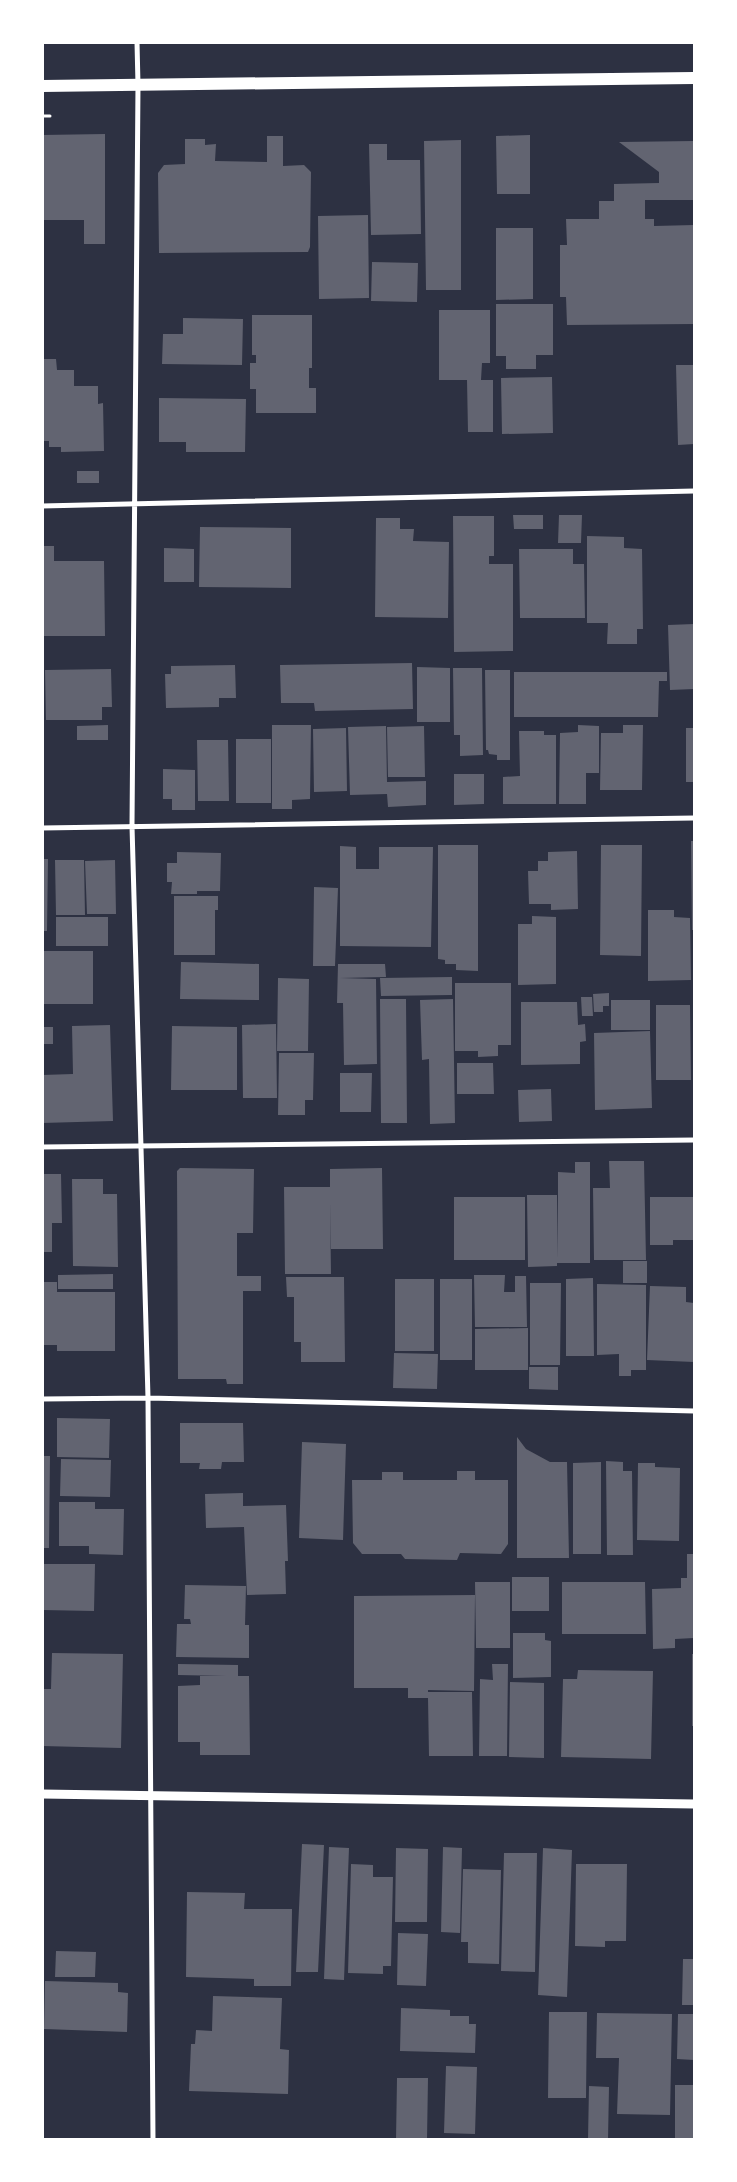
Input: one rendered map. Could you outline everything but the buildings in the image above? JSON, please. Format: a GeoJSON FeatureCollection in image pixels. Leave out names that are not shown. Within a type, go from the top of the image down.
{"type":"FeatureCollection","features":[{"type":"Feature","properties":{"kind":"main road"},"geometry":{"type":"LineString","coordinates":[[42,86],[694,78]]}},
{"type":"Feature","properties":{"kind":"street"},"geometry":{"type":"LineString","coordinates":[[137,42],[132,826],[148,1398],[153,2140]]}},
{"type":"Feature","properties":{"kind":"street"},"geometry":{"type":"LineString","coordinates":[[42,506],[135,506],[694,491]]}},
{"type":"Feature","properties":{"kind":"street"},"geometry":{"type":"LineString","coordinates":[[42,828],[694,818]]}},
{"type":"Feature","properties":{"kind":"street"},"geometry":{"type":"LineString","coordinates":[[42,1147],[694,1140]]}},
{"type":"Feature","properties":{"kind":"street"},"geometry":{"type":"LineString","coordinates":[[42,1399],[148,1398],[694,1412]]}},
{"type":"Feature","properties":{"kind":"street"},"geometry":{"type":"LineString","coordinates":[[42,1794],[694,1804]]}},
{"type":"Feature","properties":{"kind":"path"},"geometry":{"type":"LineString","coordinates":[[42,116],[50,116]]}}]}
